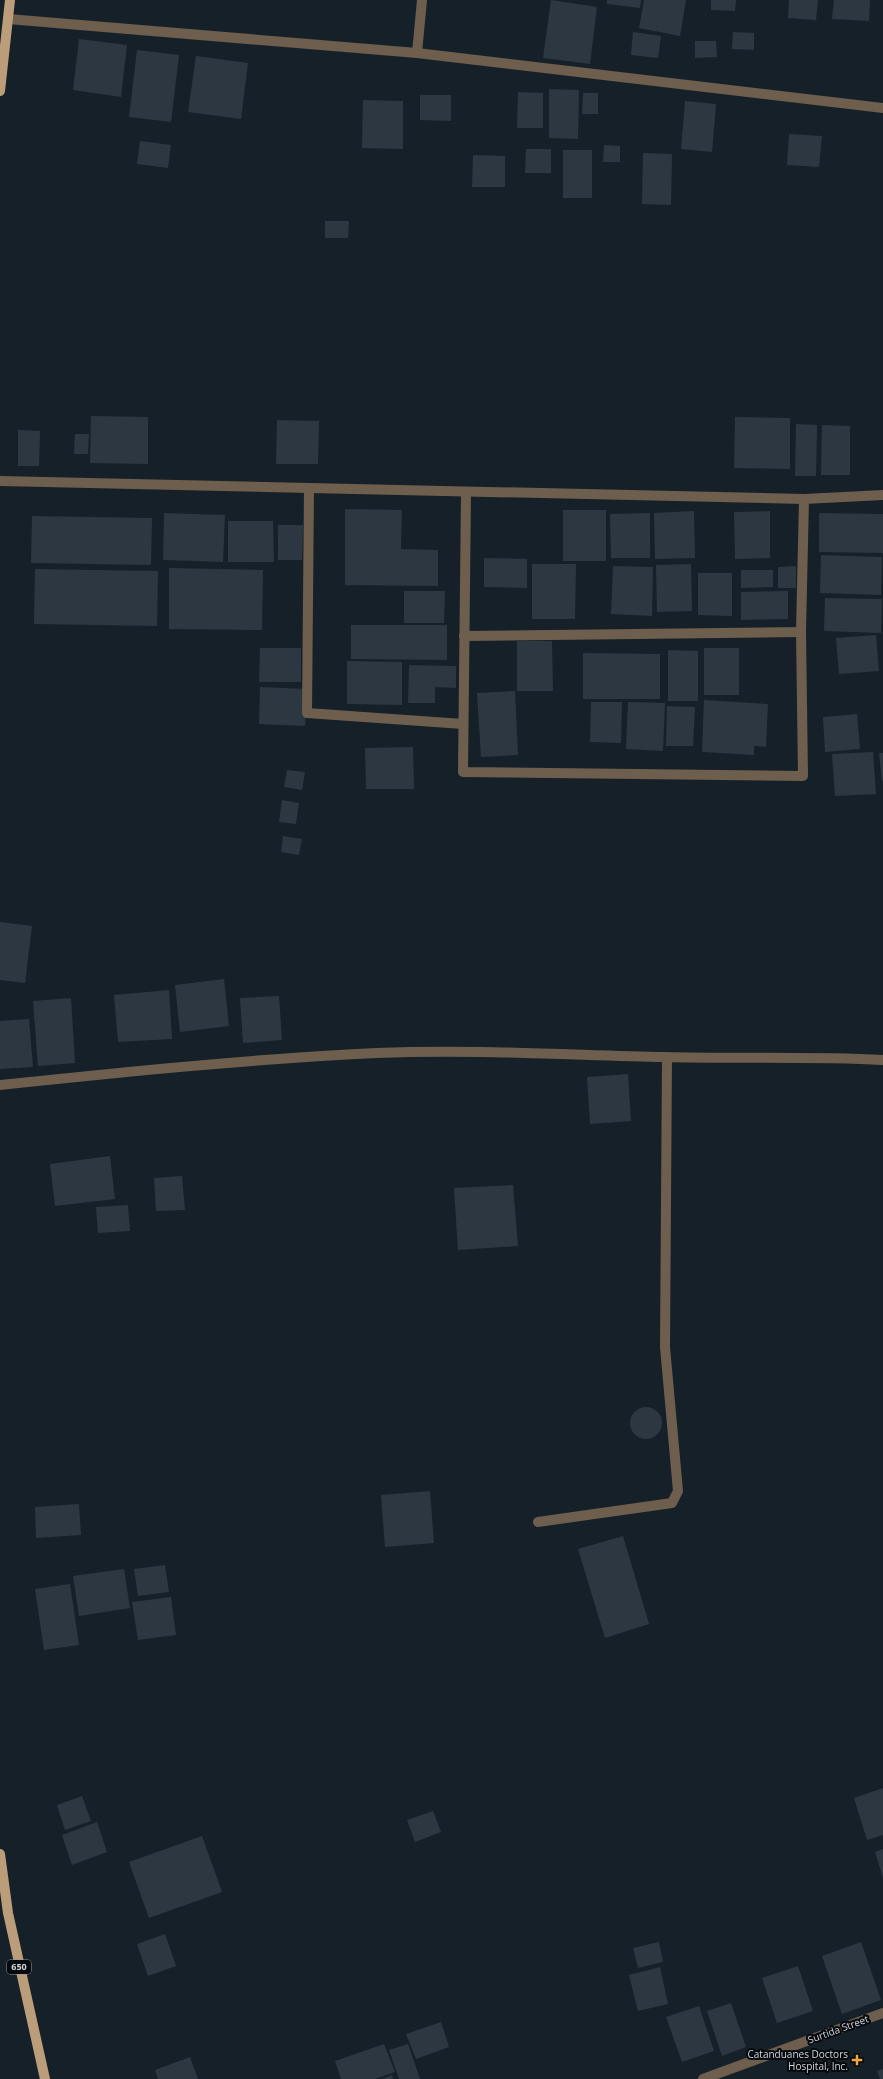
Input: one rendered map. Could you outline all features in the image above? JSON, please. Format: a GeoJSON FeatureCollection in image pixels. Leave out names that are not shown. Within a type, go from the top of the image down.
{"type":"FeatureCollection","features":[{"type":"Feature","properties":{"kind":"main road"},"geometry":{"type":"LineString","coordinates":[[0,91],[10,0]]}},
{"type":"Feature","properties":{"kind":"main road","name":"650"},"geometry":{"type":"LineString","coordinates":[[0,1854],[8,1914],[45,2079]]}},
{"type":"Feature","properties":{"kind":"street"},"geometry":{"type":"LineString","coordinates":[[417,53],[422,0]]}},
{"type":"Feature","properties":{"kind":"street"},"geometry":{"type":"LineString","coordinates":[[8,19],[417,53],[883,108]]}},
{"type":"Feature","properties":{"kind":"street"},"geometry":{"type":"LineString","coordinates":[[0,482],[804,499],[883,495]]}},
{"type":"Feature","properties":{"kind":"street"},"geometry":{"type":"LineString","coordinates":[[309,488],[307,713],[462,724]]}},
{"type":"Feature","properties":{"kind":"street"},"geometry":{"type":"LineString","coordinates":[[466,493],[462,724],[463,772],[803,776],[801,632],[804,499]]}},
{"type":"Feature","properties":{"kind":"street"},"geometry":{"type":"LineString","coordinates":[[464,636],[801,632]]}},
{"type":"Feature","properties":{"kind":"street"},"geometry":{"type":"LineString","coordinates":[[0,1085],[200,1065],[378,1053],[527,1052],[667,1057],[822,1057],[883,1060]]}},
{"type":"Feature","properties":{"kind":"street"},"geometry":{"type":"LineString","coordinates":[[538,1522],[672,1502],[678,1491],[665,1347],[667,1057]]}},
{"type":"Feature","properties":{"kind":"street","name":"Surtida Street"},"geometry":{"type":"LineString","coordinates":[[702,2079],[883,2013]]}},
{"type":"Feature","properties":{"kind":"building"},"geometry":{"type":"Polygon","coordinates":[[[551,0],[597,7],[590,64],[543,58],[551,0]]]}},
{"type":"Feature","properties":{"kind":"building"},"geometry":{"type":"Polygon","coordinates":[[[607,0],[641,0],[640,8],[607,4],[607,0]]]}},
{"type":"Feature","properties":{"kind":"building"},"geometry":{"type":"Polygon","coordinates":[[[644,0],[686,0],[680,36],[639,28],[644,0]]]}},
{"type":"Feature","properties":{"kind":"building"},"geometry":{"type":"Polygon","coordinates":[[[711,0],[736,0],[735,11],[711,10],[711,0]]]}},
{"type":"Feature","properties":{"kind":"building"},"geometry":{"type":"Polygon","coordinates":[[[789,0],[818,0],[816,20],[788,18],[789,0]]]}},
{"type":"Feature","properties":{"kind":"building"},"geometry":{"type":"Polygon","coordinates":[[[834,0],[870,0],[869,21],[832,19],[834,0]]]}},
{"type":"Feature","properties":{"kind":"building"},"geometry":{"type":"Polygon","coordinates":[[[633,32],[661,36],[658,58],[631,55],[633,32]]]}},
{"type":"Feature","properties":{"kind":"building"},"geometry":{"type":"Polygon","coordinates":[[[733,32],[754,33],[754,50],[732,49],[733,32]]]}},
{"type":"Feature","properties":{"kind":"building"},"geometry":{"type":"Polygon","coordinates":[[[79,39],[127,45],[121,97],[73,90],[79,39]]]}},
{"type":"Feature","properties":{"kind":"building"},"geometry":{"type":"Polygon","coordinates":[[[695,41],[716,41],[717,57],[695,58],[695,41]]]}},
{"type":"Feature","properties":{"kind":"building"},"geometry":{"type":"Polygon","coordinates":[[[137,50],[179,55],[171,122],[129,117],[137,50]]]}},
{"type":"Feature","properties":{"kind":"building"},"geometry":{"type":"Polygon","coordinates":[[[196,56],[248,63],[241,119],[188,112],[196,56]]]}},
{"type":"Feature","properties":{"kind":"building"},"geometry":{"type":"Polygon","coordinates":[[[549,89],[579,90],[578,139],[549,138],[549,89]]]}},
{"type":"Feature","properties":{"kind":"building"},"geometry":{"type":"Polygon","coordinates":[[[518,92],[543,93],[543,128],[517,128],[518,92]]]}},
{"type":"Feature","properties":{"kind":"building"},"geometry":{"type":"Polygon","coordinates":[[[583,93],[598,93],[598,114],[582,114],[583,93]]]}},
{"type":"Feature","properties":{"kind":"building"},"geometry":{"type":"Polygon","coordinates":[[[420,95],[451,95],[451,121],[420,120],[420,95]]]}},
{"type":"Feature","properties":{"kind":"building"},"geometry":{"type":"Polygon","coordinates":[[[363,100],[403,101],[403,149],[362,148],[363,100]]]}},
{"type":"Feature","properties":{"kind":"building"},"geometry":{"type":"Polygon","coordinates":[[[685,101],[716,104],[712,152],[681,149],[685,101]]]}},
{"type":"Feature","properties":{"kind":"building"},"geometry":{"type":"Polygon","coordinates":[[[789,134],[822,136],[819,167],[787,165],[789,134]]]}},
{"type":"Feature","properties":{"kind":"building"},"geometry":{"type":"Polygon","coordinates":[[[140,141],[171,145],[168,168],[137,164],[140,141]]]}},
{"type":"Feature","properties":{"kind":"building"},"geometry":{"type":"Polygon","coordinates":[[[604,145],[620,146],[620,162],[603,162],[604,145]]]}},
{"type":"Feature","properties":{"kind":"building"},"geometry":{"type":"Polygon","coordinates":[[[526,149],[551,149],[551,173],[525,173],[526,149]]]}},
{"type":"Feature","properties":{"kind":"building"},"geometry":{"type":"Polygon","coordinates":[[[563,150],[592,150],[592,198],[563,198],[563,150]]]}},
{"type":"Feature","properties":{"kind":"building"},"geometry":{"type":"Polygon","coordinates":[[[643,153],[672,154],[671,205],[642,204],[643,153]]]}},
{"type":"Feature","properties":{"kind":"building"},"geometry":{"type":"Polygon","coordinates":[[[473,155],[505,156],[505,187],[472,187],[473,155]]]}},
{"type":"Feature","properties":{"kind":"building"},"geometry":{"type":"Polygon","coordinates":[[[325,221],[349,221],[348,238],[325,238],[325,221]]]}},
{"type":"Feature","properties":{"kind":"building"},"geometry":{"type":"Polygon","coordinates":[[[91,416],[148,417],[148,464],[90,463],[91,416]]]}},
{"type":"Feature","properties":{"kind":"building"},"geometry":{"type":"Polygon","coordinates":[[[735,417],[790,418],[790,469],[734,468],[735,417]]]}},
{"type":"Feature","properties":{"kind":"building"},"geometry":{"type":"Polygon","coordinates":[[[277,420],[319,421],[318,464],[276,464],[277,420]]]}},
{"type":"Feature","properties":{"kind":"building"},"geometry":{"type":"Polygon","coordinates":[[[796,424],[817,425],[816,476],[795,476],[796,424]]]}},
{"type":"Feature","properties":{"kind":"building"},"geometry":{"type":"Polygon","coordinates":[[[822,425],[850,426],[850,475],[821,475],[822,425]]]}},
{"type":"Feature","properties":{"kind":"building"},"geometry":{"type":"Polygon","coordinates":[[[18,430],[40,431],[39,466],[18,466],[18,430]]]}},
{"type":"Feature","properties":{"kind":"building"},"geometry":{"type":"Polygon","coordinates":[[[75,434],[89,434],[88,454],[74,454],[75,434]]]}},
{"type":"Feature","properties":{"kind":"building"},"geometry":{"type":"Polygon","coordinates":[[[345,509],[402,510],[401,549],[438,550],[438,586],[345,585],[345,509]]]}},
{"type":"Feature","properties":{"kind":"building"},"geometry":{"type":"Polygon","coordinates":[[[563,510],[606,510],[606,561],[563,561],[563,510]]]}},
{"type":"Feature","properties":{"kind":"building"},"geometry":{"type":"Polygon","coordinates":[[[694,511],[695,558],[655,559],[654,513],[694,511]]]}},
{"type":"Feature","properties":{"kind":"building"},"geometry":{"type":"Polygon","coordinates":[[[770,511],[770,558],[735,559],[734,512],[770,511]]]}},
{"type":"Feature","properties":{"kind":"building"},"geometry":{"type":"Polygon","coordinates":[[[164,513],[225,515],[223,562],[163,560],[164,513]]]}},
{"type":"Feature","properties":{"kind":"building"},"geometry":{"type":"Polygon","coordinates":[[[650,513],[650,558],[611,558],[610,514],[650,513]]]}},
{"type":"Feature","properties":{"kind":"building"},"geometry":{"type":"Polygon","coordinates":[[[819,513],[883,514],[883,553],[819,552],[819,513]]]}},
{"type":"Feature","properties":{"kind":"building"},"geometry":{"type":"Polygon","coordinates":[[[32,516],[152,518],[151,565],[31,563],[32,516]]]}},
{"type":"Feature","properties":{"kind":"building"},"geometry":{"type":"Polygon","coordinates":[[[228,521],[273,521],[274,562],[228,562],[228,521]]]}},
{"type":"Feature","properties":{"kind":"building"},"geometry":{"type":"Polygon","coordinates":[[[278,525],[303,525],[302,560],[278,560],[278,525]]]}},
{"type":"Feature","properties":{"kind":"building"},"geometry":{"type":"Polygon","coordinates":[[[821,555],[882,557],[881,595],[820,593],[821,555]]]}},
{"type":"Feature","properties":{"kind":"building"},"geometry":{"type":"Polygon","coordinates":[[[484,558],[527,559],[527,588],[484,587],[484,558]]]}},
{"type":"Feature","properties":{"kind":"building"},"geometry":{"type":"Polygon","coordinates":[[[532,564],[576,564],[575,619],[532,619],[532,564]]]}},
{"type":"Feature","properties":{"kind":"building"},"geometry":{"type":"Polygon","coordinates":[[[691,564],[692,611],[657,612],[656,565],[691,564]]]}},
{"type":"Feature","properties":{"kind":"building"},"geometry":{"type":"Polygon","coordinates":[[[613,566],[653,567],[652,616],[611,614],[613,566]]]}},
{"type":"Feature","properties":{"kind":"building"},"geometry":{"type":"Polygon","coordinates":[[[796,566],[796,588],[778,588],[778,567],[796,566]]]}},
{"type":"Feature","properties":{"kind":"building"},"geometry":{"type":"Polygon","coordinates":[[[169,568],[263,570],[262,630],[169,629],[169,568]]]}},
{"type":"Feature","properties":{"kind":"building"},"geometry":{"type":"Polygon","coordinates":[[[35,569],[158,571],[157,626],[34,624],[35,569]]]}},
{"type":"Feature","properties":{"kind":"building"},"geometry":{"type":"Polygon","coordinates":[[[741,570],[773,570],[773,587],[741,588],[741,570]]]}},
{"type":"Feature","properties":{"kind":"building"},"geometry":{"type":"Polygon","coordinates":[[[698,573],[732,573],[732,616],[698,615],[698,573]]]}},
{"type":"Feature","properties":{"kind":"building"},"geometry":{"type":"Polygon","coordinates":[[[404,591],[445,591],[444,623],[404,623],[404,591]]]}},
{"type":"Feature","properties":{"kind":"building"},"geometry":{"type":"Polygon","coordinates":[[[788,591],[788,619],[741,620],[741,592],[788,591]]]}},
{"type":"Feature","properties":{"kind":"building"},"geometry":{"type":"Polygon","coordinates":[[[825,598],[882,599],[881,633],[824,631],[825,598]]]}},
{"type":"Feature","properties":{"kind":"building"},"geometry":{"type":"Polygon","coordinates":[[[351,625],[447,625],[447,660],[351,659],[351,625]]]}},
{"type":"Feature","properties":{"kind":"building"},"geometry":{"type":"Polygon","coordinates":[[[876,635],[879,671],[839,674],[836,638],[876,635]]]}},
{"type":"Feature","properties":{"kind":"building"},"geometry":{"type":"Polygon","coordinates":[[[517,641],[552,641],[553,691],[517,691],[517,641]]]}},
{"type":"Feature","properties":{"kind":"building"},"geometry":{"type":"Polygon","coordinates":[[[260,648],[301,648],[301,682],[259,682],[260,648]]]}},
{"type":"Feature","properties":{"kind":"building"},"geometry":{"type":"Polygon","coordinates":[[[704,648],[739,648],[739,695],[704,695],[704,648]]]}},
{"type":"Feature","properties":{"kind":"building"},"geometry":{"type":"Polygon","coordinates":[[[668,650],[698,651],[698,701],[668,701],[668,650]]]}},
{"type":"Feature","properties":{"kind":"building"},"geometry":{"type":"Polygon","coordinates":[[[583,653],[660,654],[660,699],[583,699],[583,653]]]}},
{"type":"Feature","properties":{"kind":"building"},"geometry":{"type":"Polygon","coordinates":[[[347,661],[402,662],[402,705],[347,704],[347,661]]]}},
{"type":"Feature","properties":{"kind":"building"},"geometry":{"type":"Polygon","coordinates":[[[409,665],[456,666],[456,688],[435,687],[435,703],[408,703],[409,665]]]}},
{"type":"Feature","properties":{"kind":"building"},"geometry":{"type":"Polygon","coordinates":[[[260,687],[307,689],[305,726],[259,724],[260,687]]]}},
{"type":"Feature","properties":{"kind":"building"},"geometry":{"type":"Polygon","coordinates":[[[515,691],[518,755],[481,757],[477,693],[515,691]]]}},
{"type":"Feature","properties":{"kind":"building"},"geometry":{"type":"Polygon","coordinates":[[[704,700],[768,704],[766,747],[754,746],[754,755],[702,752],[704,700]]]}},
{"type":"Feature","properties":{"kind":"building"},"geometry":{"type":"Polygon","coordinates":[[[591,702],[622,702],[621,743],[590,742],[591,702]]]}},
{"type":"Feature","properties":{"kind":"building"},"geometry":{"type":"Polygon","coordinates":[[[628,702],[665,703],[663,751],[626,749],[628,702]]]}},
{"type":"Feature","properties":{"kind":"building"},"geometry":{"type":"Polygon","coordinates":[[[667,706],[695,707],[693,746],[666,746],[667,706]]]}},
{"type":"Feature","properties":{"kind":"building"},"geometry":{"type":"Polygon","coordinates":[[[857,714],[860,749],[825,752],[823,717],[857,714]]]}},
{"type":"Feature","properties":{"kind":"building"},"geometry":{"type":"Polygon","coordinates":[[[413,747],[414,789],[366,789],[365,748],[413,747]]]}},
{"type":"Feature","properties":{"kind":"building"},"geometry":{"type":"Polygon","coordinates":[[[873,752],[876,794],[835,796],[832,754],[873,752]]]}},
{"type":"Feature","properties":{"kind":"building"},"geometry":{"type":"Polygon","coordinates":[[[879,753],[883,753],[883,781],[882,781],[879,753]]]}},
{"type":"Feature","properties":{"kind":"building"},"geometry":{"type":"Polygon","coordinates":[[[287,770],[305,772],[302,790],[284,787],[287,770]]]}},
{"type":"Feature","properties":{"kind":"building"},"geometry":{"type":"Polygon","coordinates":[[[282,800],[299,803],[296,824],[279,822],[282,800]]]}},
{"type":"Feature","properties":{"kind":"building"},"geometry":{"type":"Polygon","coordinates":[[[283,836],[302,839],[299,855],[281,852],[283,836]]]}},
{"type":"Feature","properties":{"kind":"building"},"geometry":{"type":"Polygon","coordinates":[[[0,922],[32,926],[25,983],[0,980],[0,922]]]}},
{"type":"Feature","properties":{"kind":"building"},"geometry":{"type":"Polygon","coordinates":[[[224,979],[229,1026],[180,1032],[175,985],[224,979]]]}},
{"type":"Feature","properties":{"kind":"building"},"geometry":{"type":"Polygon","coordinates":[[[169,990],[172,1039],[118,1042],[114,995],[169,990]]]}},
{"type":"Feature","properties":{"kind":"building"},"geometry":{"type":"Polygon","coordinates":[[[279,996],[282,1040],[243,1043],[240,998],[279,996]]]}},
{"type":"Feature","properties":{"kind":"building"},"geometry":{"type":"Polygon","coordinates":[[[71,998],[75,1063],[38,1066],[33,1001],[71,998]]]}},
{"type":"Feature","properties":{"kind":"building"},"geometry":{"type":"Polygon","coordinates":[[[29,1019],[33,1067],[0,1069],[0,1021],[29,1019]]]}},
{"type":"Feature","properties":{"kind":"building"},"geometry":{"type":"Polygon","coordinates":[[[628,1074],[631,1121],[590,1124],[587,1077],[628,1074]]]}},
{"type":"Feature","properties":{"kind":"building"},"geometry":{"type":"Polygon","coordinates":[[[110,1156],[115,1199],[55,1206],[50,1164],[110,1156]]]}},
{"type":"Feature","properties":{"kind":"building"},"geometry":{"type":"Polygon","coordinates":[[[182,1176],[185,1210],[156,1211],[154,1178],[182,1176]]]}},
{"type":"Feature","properties":{"kind":"building"},"geometry":{"type":"Polygon","coordinates":[[[513,1185],[518,1246],[458,1250],[454,1188],[513,1185]]]}},
{"type":"Feature","properties":{"kind":"building"},"geometry":{"type":"Polygon","coordinates":[[[128,1205],[130,1231],[98,1233],[96,1207],[128,1205]]]}},
{"type":"Feature","properties":{"kind":"building"},"geometry":{"type":"Polygon","coordinates":[[[646,1407],[652,1408],[659,1414],[662,1423],[661,1429],[655,1436],[646,1439],[640,1438],[633,1432],[630,1423],[631,1417],[637,1410],[646,1407]]]}},
{"type":"Feature","properties":{"kind":"building"},"geometry":{"type":"Polygon","coordinates":[[[430,1491],[434,1543],[385,1547],[381,1495],[430,1491]]]}},
{"type":"Feature","properties":{"kind":"building"},"geometry":{"type":"Polygon","coordinates":[[[79,1504],[81,1535],[36,1538],[35,1507],[79,1504]]]}},
{"type":"Feature","properties":{"kind":"building"},"geometry":{"type":"Polygon","coordinates":[[[623,1536],[649,1624],[605,1638],[578,1549],[623,1536]]]}},
{"type":"Feature","properties":{"kind":"building"},"geometry":{"type":"Polygon","coordinates":[[[165,1565],[169,1592],[138,1596],[134,1569],[165,1565]]]}},
{"type":"Feature","properties":{"kind":"building"},"geometry":{"type":"Polygon","coordinates":[[[124,1569],[130,1608],[79,1616],[73,1576],[124,1569]]]}},
{"type":"Feature","properties":{"kind":"building"},"geometry":{"type":"Polygon","coordinates":[[[70,1584],[79,1645],[44,1650],[35,1589],[70,1584]]]}},
{"type":"Feature","properties":{"kind":"building"},"geometry":{"type":"Polygon","coordinates":[[[171,1597],[176,1635],[138,1640],[132,1602],[171,1597]]]}},
{"type":"Feature","properties":{"kind":"building"},"geometry":{"type":"Polygon","coordinates":[[[883,1788],[883,1835],[867,1840],[854,1798],[883,1788]]]}},
{"type":"Feature","properties":{"kind":"building"},"geometry":{"type":"Polygon","coordinates":[[[82,1796],[91,1821],[65,1830],[57,1805],[82,1796]]]}},
{"type":"Feature","properties":{"kind":"building"},"geometry":{"type":"Polygon","coordinates":[[[433,1811],[441,1832],[415,1842],[407,1820],[433,1811]]]}},
{"type":"Feature","properties":{"kind":"building"},"geometry":{"type":"Polygon","coordinates":[[[97,1822],[107,1852],[72,1865],[62,1835],[97,1822]]]}},
{"type":"Feature","properties":{"kind":"building"},"geometry":{"type":"Polygon","coordinates":[[[202,1836],[222,1892],[149,1918],[129,1862],[202,1836]]]}},
{"type":"Feature","properties":{"kind":"building"},"geometry":{"type":"Polygon","coordinates":[[[883,1849],[883,1878],[875,1852],[883,1849]]]}},
{"type":"Feature","properties":{"kind":"building"},"geometry":{"type":"Polygon","coordinates":[[[165,1934],[176,1966],[148,1976],[137,1944],[165,1934]]]}},
{"type":"Feature","properties":{"kind":"building"},"geometry":{"type":"Polygon","coordinates":[[[659,1942],[663,1962],[638,1968],[633,1948],[659,1942]]]}},
{"type":"Feature","properties":{"kind":"building"},"geometry":{"type":"Polygon","coordinates":[[[861,1942],[881,2000],[842,2014],[822,1956],[861,1942]]]}},
{"type":"Feature","properties":{"kind":"building"},"geometry":{"type":"Polygon","coordinates":[[[798,1966],[813,2011],[777,2023],[762,1978],[798,1966]]]}},
{"type":"Feature","properties":{"kind":"building"},"geometry":{"type":"Polygon","coordinates":[[[660,1967],[668,2004],[638,2011],[629,1975],[660,1967]]]}},
{"type":"Feature","properties":{"kind":"building"},"geometry":{"type":"Polygon","coordinates":[[[731,2003],[746,2047],[722,2056],[707,2011],[731,2003]]]}},
{"type":"Feature","properties":{"kind":"building"},"geometry":{"type":"Polygon","coordinates":[[[699,2006],[714,2051],[682,2062],[666,2017],[699,2006]]]}},
{"type":"Feature","properties":{"kind":"building"},"geometry":{"type":"Polygon","coordinates":[[[441,2022],[449,2047],[416,2059],[406,2034],[441,2022]]]}},
{"type":"Feature","properties":{"kind":"building"},"geometry":{"type":"Polygon","coordinates":[[[384,2044],[395,2072],[375,2079],[341,2079],[335,2061],[384,2044]]]}},
{"type":"Feature","properties":{"kind":"building"},"geometry":{"type":"Polygon","coordinates":[[[408,2044],[420,2079],[399,2079],[389,2050],[408,2044]]]}},
{"type":"Feature","properties":{"kind":"building"},"geometry":{"type":"Polygon","coordinates":[[[190,2057],[198,2079],[158,2079],[155,2070],[190,2057]]]}},
{"type":"Feature","properties":{"kind":"building"},"geometry":{"type":"Polygon","coordinates":[[[883,2069],[883,2079],[880,2079],[877,2071],[883,2069]]]}},
{"type":"Feature","properties":{"kind":"building"},"geometry":{"type":"Polygon","coordinates":[[[392,2075],[393,2079],[382,2079],[392,2075]]]}},
{"type":"Feature","properties":{"kind":"place","name":"Catanduanes Doctors Hospital, Inc."},"geometry":{"type":"Point","coordinates":[857,2060]}}]}
